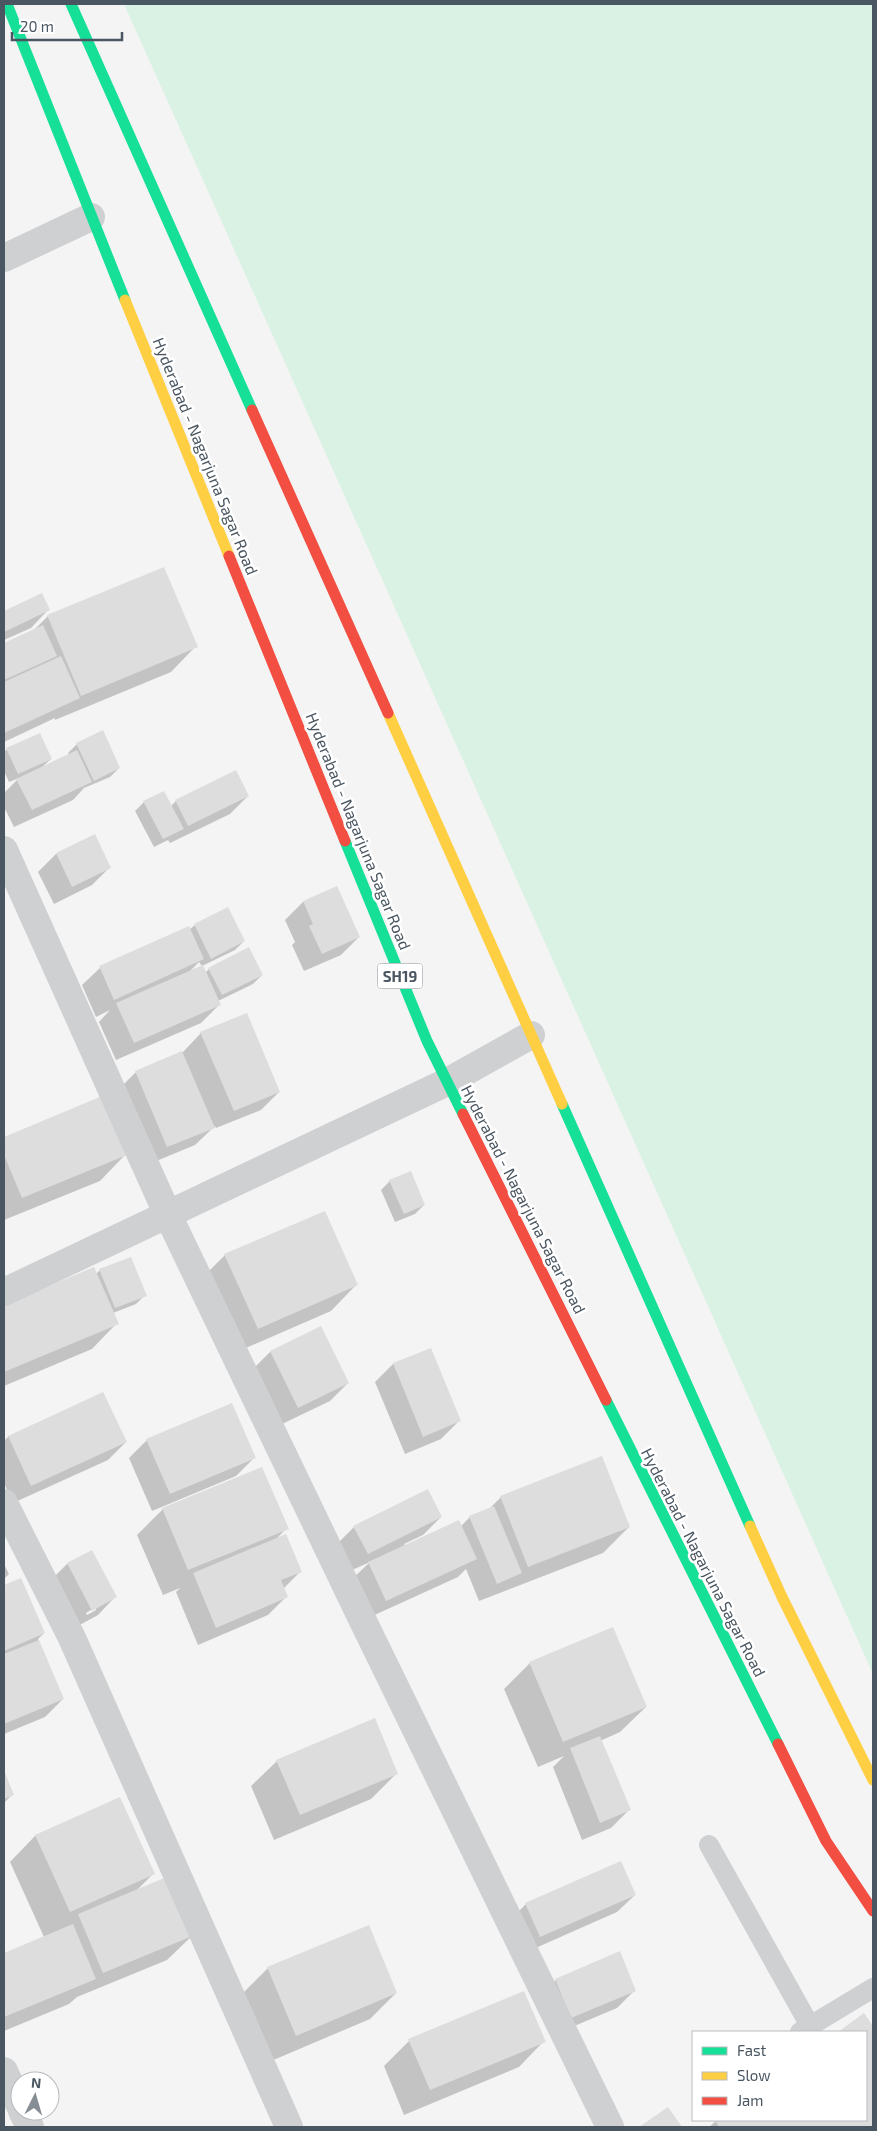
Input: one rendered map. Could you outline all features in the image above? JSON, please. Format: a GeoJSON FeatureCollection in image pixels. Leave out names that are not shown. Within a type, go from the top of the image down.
{"type":"FeatureCollection","features":[{"type":"Feature","properties":{"kind":"main road","name":"Hyderabad - Nagarjuna Sagar Road"},"geometry":{"type":"LineString","coordinates":[[7,4],[91,217],[427,1041],[826,1841],[873,1911]]}},
{"type":"Feature","properties":{"kind":"main road"},"geometry":{"type":"LineString","coordinates":[[71,4],[782,1597],[873,1780]]}},
{"type":"Feature","properties":{"kind":"street"},"geometry":{"type":"LineString","coordinates":[[4,258],[91,217]]}},
{"type":"Feature","properties":{"kind":"street"},"geometry":{"type":"LineString","coordinates":[[4,850],[167,1213],[362,1619],[610,2127]]}},
{"type":"Feature","properties":{"kind":"street"},"geometry":{"type":"LineString","coordinates":[[4,1292],[167,1213],[447,1082],[531,1035]]}},
{"type":"Feature","properties":{"kind":"street"},"geometry":{"type":"LineString","coordinates":[[4,1503],[72,1638],[289,2127]]}},
{"type":"Feature","properties":{"kind":"street"},"geometry":{"type":"LineString","coordinates":[[4,2071],[10,2084]]}},
{"type":"Feature","properties":{"kind":"lane"},"geometry":{"type":"LineString","coordinates":[[710,1845],[804,2029],[873,1988]]}},
{"type":"Feature","properties":{"kind":"green space"},"geometry":{"type":"Polygon","coordinates":[[[124,4],[873,4],[873,1674],[124,4]]]}},
{"type":"Feature","properties":{"kind":"building"},"geometry":{"type":"Polygon","coordinates":[[[164,567],[198,647],[81,696],[47,615],[164,567]]]}},
{"type":"Feature","properties":{"kind":"building"},"geometry":{"type":"Polygon","coordinates":[[[42,593],[50,610],[4,632],[4,611],[42,593]]]}},
{"type":"Feature","properties":{"kind":"building"},"geometry":{"type":"Polygon","coordinates":[[[43,625],[57,656],[4,680],[4,643],[43,625]]]}},
{"type":"Feature","properties":{"kind":"building"},"geometry":{"type":"Polygon","coordinates":[[[61,656],[80,698],[4,733],[4,682],[61,656]]]}},
{"type":"Feature","properties":{"kind":"building"},"geometry":{"type":"Polygon","coordinates":[[[103,730],[120,768],[94,781],[76,743],[103,730]]]}},
{"type":"Feature","properties":{"kind":"building"},"geometry":{"type":"Polygon","coordinates":[[[40,733],[52,759],[18,774],[6,748],[40,733]]]}},
{"type":"Feature","properties":{"kind":"building"},"geometry":{"type":"Polygon","coordinates":[[[77,750],[92,782],[32,810],[16,779],[77,750]]]}},
{"type":"Feature","properties":{"kind":"building"},"geometry":{"type":"Polygon","coordinates":[[[236,770],[249,796],[188,826],[175,800],[236,770]]]}},
{"type":"Feature","properties":{"kind":"building"},"geometry":{"type":"Polygon","coordinates":[[[164,791],[184,829],[163,839],[143,801],[164,791]]]}},
{"type":"Feature","properties":{"kind":"building"},"geometry":{"type":"Polygon","coordinates":[[[95,834],[111,868],[72,887],[56,853],[95,834]]]}},
{"type":"Feature","properties":{"kind":"building"},"geometry":{"type":"Polygon","coordinates":[[[337,886],[360,937],[322,954],[309,926],[313,924],[303,901],[337,886]]]}},
{"type":"Feature","properties":{"kind":"building"},"geometry":{"type":"Polygon","coordinates":[[[228,907],[245,941],[211,959],[194,924],[228,907]]]}},
{"type":"Feature","properties":{"kind":"building"},"geometry":{"type":"Polygon","coordinates":[[[189,926],[204,959],[114,1000],[99,966],[189,926]]]}},
{"type":"Feature","properties":{"kind":"building"},"geometry":{"type":"Polygon","coordinates":[[[249,947],[263,975],[222,995],[208,968],[249,947]]]}},
{"type":"Feature","properties":{"kind":"building"},"geometry":{"type":"Polygon","coordinates":[[[203,965],[221,1005],[134,1043],[116,1003],[203,965]]]}},
{"type":"Feature","properties":{"kind":"building"},"geometry":{"type":"Polygon","coordinates":[[[247,1013],[280,1092],[234,1111],[200,1032],[247,1013]]]}},
{"type":"Feature","properties":{"kind":"building"},"geometry":{"type":"Polygon","coordinates":[[[182,1051],[215,1128],[167,1147],[135,1071],[182,1051]]]}},
{"type":"Feature","properties":{"kind":"building"},"geometry":{"type":"Polygon","coordinates":[[[102,1096],[127,1155],[22,1198],[4,1155],[4,1137],[102,1096]]]}},
{"type":"Feature","properties":{"kind":"building"},"geometry":{"type":"Polygon","coordinates":[[[411,1171],[425,1205],[404,1214],[389,1180],[411,1171]]]}},
{"type":"Feature","properties":{"kind":"building"},"geometry":{"type":"Polygon","coordinates":[[[325,1211],[358,1285],[258,1329],[224,1254],[325,1211]]]}},
{"type":"Feature","properties":{"kind":"building"},"geometry":{"type":"Polygon","coordinates":[[[131,1257],[147,1296],[115,1308],[99,1269],[131,1257]]]}},
{"type":"Feature","properties":{"kind":"building"},"geometry":{"type":"Polygon","coordinates":[[[94,1267],[119,1324],[4,1372],[4,1305],[94,1267]]]}},
{"type":"Feature","properties":{"kind":"building"},"geometry":{"type":"Polygon","coordinates":[[[321,1326],[349,1383],[298,1408],[270,1351],[321,1326]]]}},
{"type":"Feature","properties":{"kind":"building"},"geometry":{"type":"Polygon","coordinates":[[[431,1348],[461,1421],[423,1437],[393,1363],[431,1348]]]}},
{"type":"Feature","properties":{"kind":"building"},"geometry":{"type":"Polygon","coordinates":[[[103,1392],[127,1442],[31,1486],[8,1436],[103,1392]]]}},
{"type":"Feature","properties":{"kind":"building"},"geometry":{"type":"Polygon","coordinates":[[[232,1403],[256,1458],[170,1494],[146,1439],[232,1403]]]}},
{"type":"Feature","properties":{"kind":"building"},"geometry":{"type":"Polygon","coordinates":[[[602,1456],[630,1527],[528,1567],[500,1496],[602,1456]]]}},
{"type":"Feature","properties":{"kind":"building"},"geometry":{"type":"Polygon","coordinates":[[[262,1467],[289,1529],[188,1570],[162,1508],[262,1467]]]}},
{"type":"Feature","properties":{"kind":"building"},"geometry":{"type":"Polygon","coordinates":[[[428,1489],[442,1517],[368,1554],[353,1526],[428,1489]]]}},
{"type":"Feature","properties":{"kind":"building"},"geometry":{"type":"Polygon","coordinates":[[[494,1506],[522,1573],[497,1584],[469,1516],[494,1506]]]}},
{"type":"Feature","properties":{"kind":"building"},"geometry":{"type":"Polygon","coordinates":[[[459,1520],[477,1559],[386,1601],[368,1562],[459,1520]]]}},
{"type":"Feature","properties":{"kind":"building"},"geometry":{"type":"Polygon","coordinates":[[[286,1534],[302,1572],[281,1580],[288,1597],[216,1628],[193,1573],[286,1534]]]}},
{"type":"Feature","properties":{"kind":"building"},"geometry":{"type":"Polygon","coordinates":[[[92,1550],[117,1597],[92,1611],[67,1563],[92,1550]]]}},
{"type":"Feature","properties":{"kind":"building"},"geometry":{"type":"Polygon","coordinates":[[[21,1578],[45,1633],[4,1651],[4,1585],[21,1578]]]}},
{"type":"Feature","properties":{"kind":"building"},"geometry":{"type":"Polygon","coordinates":[[[613,1627],[647,1707],[563,1742],[529,1662],[613,1627]]]}},
{"type":"Feature","properties":{"kind":"building"},"geometry":{"type":"Polygon","coordinates":[[[39,1640],[64,1699],[4,1724],[4,1654],[39,1640]]]}},
{"type":"Feature","properties":{"kind":"building"},"geometry":{"type":"Polygon","coordinates":[[[375,1718],[398,1774],[300,1815],[276,1760],[375,1718]]]}},
{"type":"Feature","properties":{"kind":"building"},"geometry":{"type":"Polygon","coordinates":[[[600,1736],[631,1810],[600,1823],[570,1748],[600,1736]]]}},
{"type":"Feature","properties":{"kind":"building"},"geometry":{"type":"Polygon","coordinates":[[[4,1770],[14,1795],[4,1799],[4,1770]]]}},
{"type":"Feature","properties":{"kind":"building"},"geometry":{"type":"Polygon","coordinates":[[[120,1797],[155,1874],[70,1912],[35,1835],[120,1797]]]}},
{"type":"Feature","properties":{"kind":"building"},"geometry":{"type":"Polygon","coordinates":[[[621,1861],[636,1895],[540,1937],[525,1903],[621,1861]]]}},
{"type":"Feature","properties":{"kind":"building"},"geometry":{"type":"Polygon","coordinates":[[[169,1876],[195,1935],[103,1973],[78,1914],[169,1876]]]}},
{"type":"Feature","properties":{"kind":"building"},"geometry":{"type":"Polygon","coordinates":[[[73,1924],[96,1979],[4,2017],[4,1953],[73,1924]]]}},
{"type":"Feature","properties":{"kind":"building"},"geometry":{"type":"Polygon","coordinates":[[[369,1925],[397,1993],[296,2036],[267,1967],[369,1925]]]}},
{"type":"Feature","properties":{"kind":"building"},"geometry":{"type":"Polygon","coordinates":[[[620,1951],[636,1991],[571,2018],[555,1979],[620,1951]]]}},
{"type":"Feature","properties":{"kind":"building"},"geometry":{"type":"Polygon","coordinates":[[[524,1991],[546,2042],[430,2090],[408,2039],[524,1991]]]}},
{"type":"Feature","properties":{"kind":"building"},"geometry":{"type":"Polygon","coordinates":[[[864,2013],[873,2026],[873,2127],[719,2127],[716,2121],[867,2121],[867,2031],[839,2031],[864,2013]]]}},
{"type":"Feature","properties":{"kind":"building"},"geometry":{"type":"Polygon","coordinates":[[[668,2107],[682,2127],[639,2127],[668,2107]]]}},
{"type":"Feature","properties":{"kind":"traffic: fast"},"geometry":{"type":"LineString","coordinates":[[7,4],[125,300]]}},
{"type":"Feature","properties":{"kind":"traffic: fast"},"geometry":{"type":"LineString","coordinates":[[71,4],[252,410]]}},
{"type":"Feature","properties":{"kind":"traffic: fast"},"geometry":{"type":"LineString","coordinates":[[345,841],[427,1041],[463,1114]]}},
{"type":"Feature","properties":{"kind":"traffic: fast"},"geometry":{"type":"LineString","coordinates":[[562,1104],[750,1526]]}},
{"type":"Feature","properties":{"kind":"traffic: fast"},"geometry":{"type":"LineString","coordinates":[[606,1400],[778,1744]]}},
{"type":"Feature","properties":{"kind":"traffic: slow"},"geometry":{"type":"LineString","coordinates":[[125,300],[229,556]]}},
{"type":"Feature","properties":{"kind":"traffic: slow"},"geometry":{"type":"LineString","coordinates":[[388,713],[562,1104]]}},
{"type":"Feature","properties":{"kind":"traffic: slow"},"geometry":{"type":"LineString","coordinates":[[750,1526],[782,1597],[873,1780]]}},
{"type":"Feature","properties":{"kind":"traffic: jam"},"geometry":{"type":"LineString","coordinates":[[252,410],[388,713]]}},
{"type":"Feature","properties":{"kind":"traffic: jam"},"geometry":{"type":"LineString","coordinates":[[229,556],[345,841]]}},
{"type":"Feature","properties":{"kind":"traffic: jam"},"geometry":{"type":"LineString","coordinates":[[463,1114],[606,1400]]}},
{"type":"Feature","properties":{"kind":"traffic: jam"},"geometry":{"type":"LineString","coordinates":[[778,1744],[826,1841],[873,1911]]}}]}
